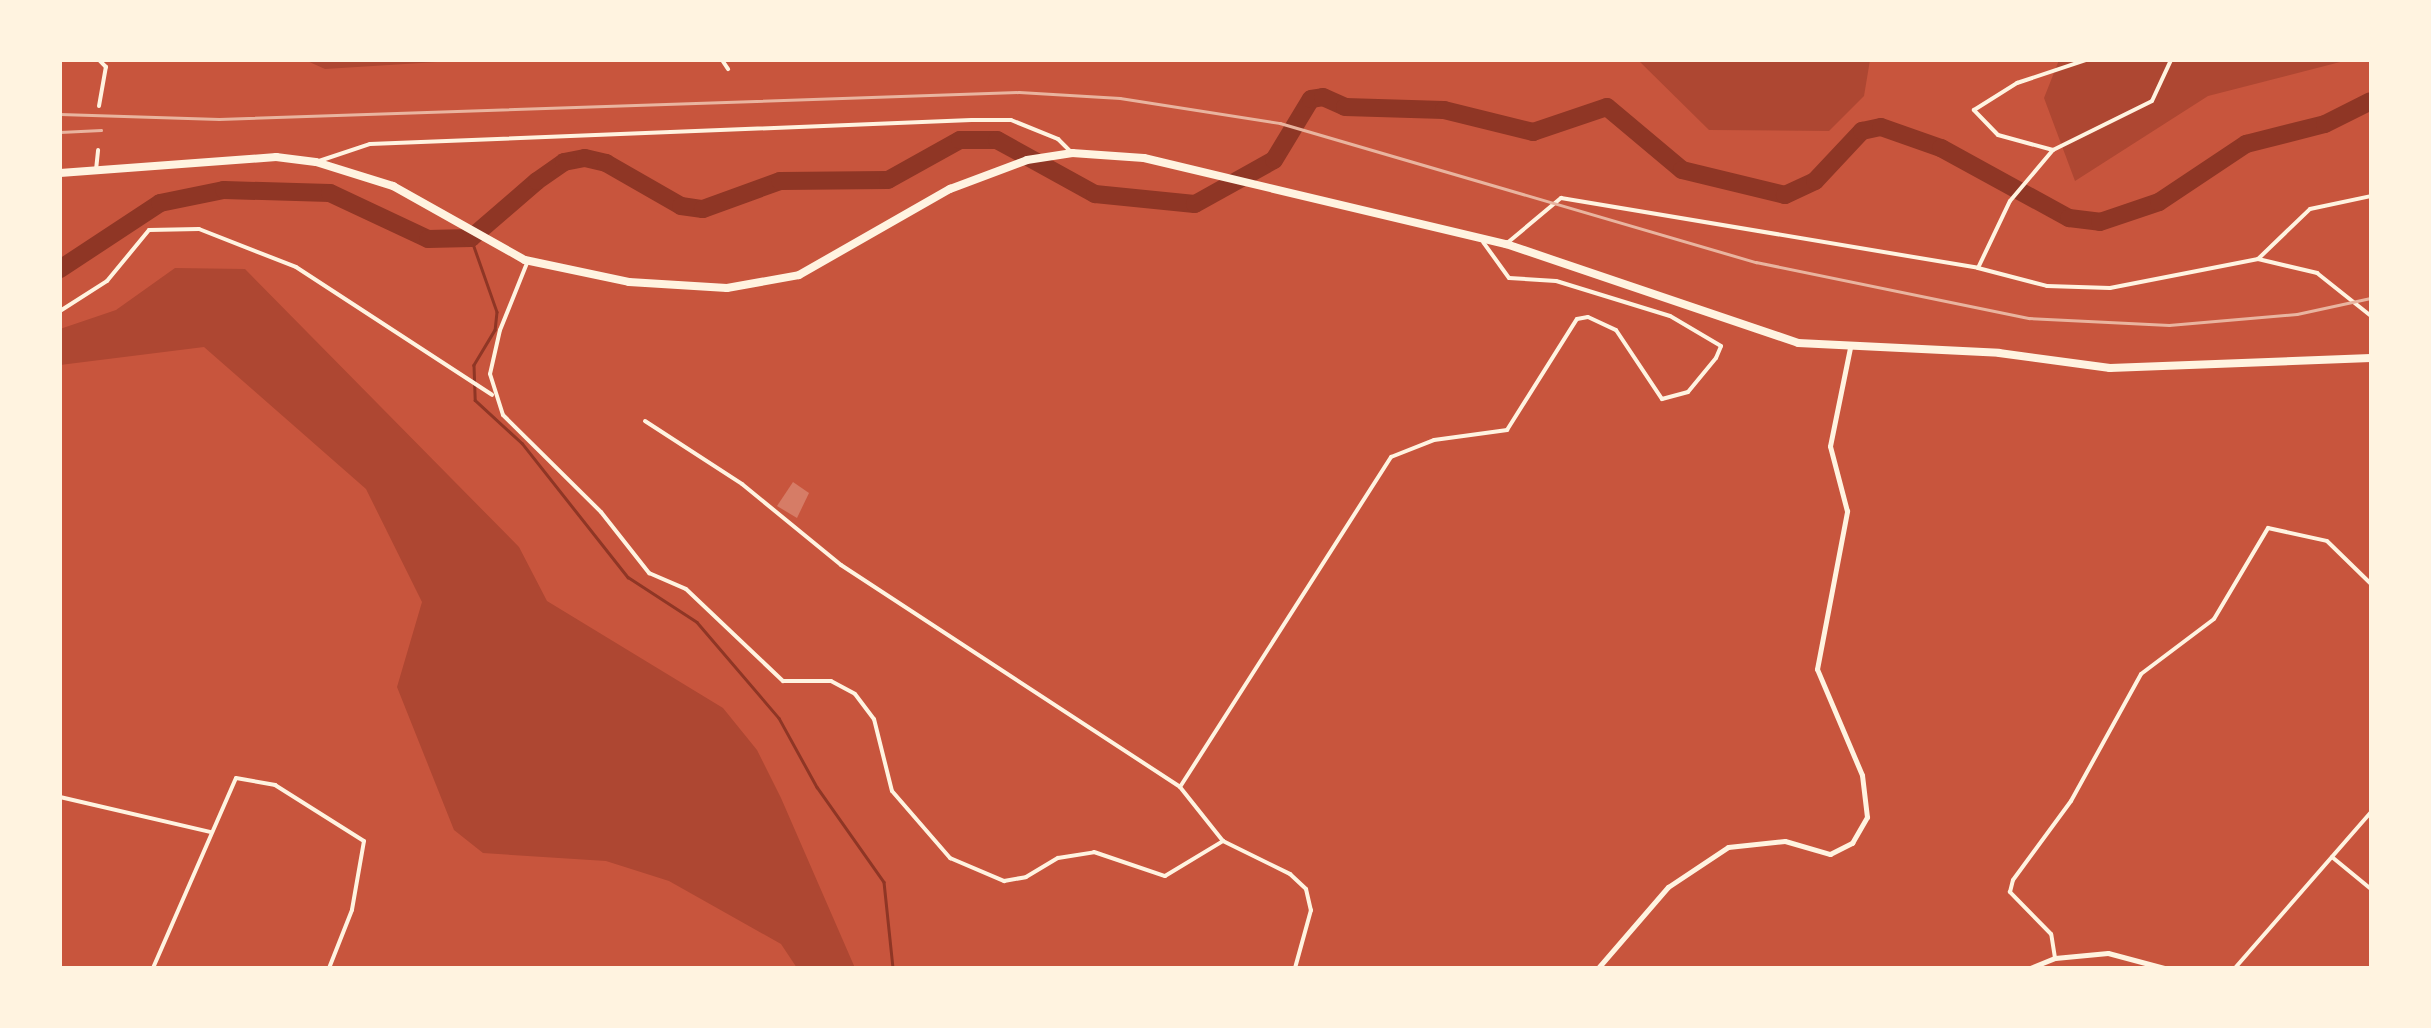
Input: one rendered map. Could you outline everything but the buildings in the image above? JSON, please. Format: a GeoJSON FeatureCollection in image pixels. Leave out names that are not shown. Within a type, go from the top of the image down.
{"type":"FeatureCollection","features":[{"type":"Feature","properties":{"kind":"main road"},"geometry":{"type":"LineString","coordinates":[[60,173],[276,157],[316,162],[393,186],[528,261],[630,282],[762,286],[835,259],[950,189],[1010,166],[1072,153],[1144,158],[1506,244],[1753,332],[1850,348],[1999,353],[2110,368],[2371,358]]}},
{"type":"Feature","properties":{"kind":"street"},"geometry":{"type":"LineString","coordinates":[[99,60],[106,67],[99,106]]}},
{"type":"Feature","properties":{"kind":"street"},"geometry":{"type":"LineString","coordinates":[[722,60],[728,69]]}},
{"type":"Feature","properties":{"kind":"street"},"geometry":{"type":"LineString","coordinates":[[2053,150],[1998,136],[1974,110],[2017,83],[2086,60]]}},
{"type":"Feature","properties":{"kind":"street"},"geometry":{"type":"LineString","coordinates":[[1978,268],[2010,200],[2053,150],[2152,102],[2170,60]]}},
{"type":"Feature","properties":{"kind":"street"},"geometry":{"type":"LineString","coordinates":[[316,162],[370,144],[972,120],[1011,120],[1058,139],[1072,153]]}},
{"type":"Feature","properties":{"kind":"street"},"geometry":{"type":"LineString","coordinates":[[96,172],[98,150]]}},
{"type":"Feature","properties":{"kind":"street"},"geometry":{"type":"LineString","coordinates":[[2258,259],[2310,209],[2369,195],[2371,187]]}},
{"type":"Feature","properties":{"kind":"street"},"geometry":{"type":"LineString","coordinates":[[1506,244],[1561,198],[1978,268],[2022,282],[2084,289],[2258,259],[2317,272],[2371,316]]}},
{"type":"Feature","properties":{"kind":"street"},"geometry":{"type":"LineString","coordinates":[[60,311],[106,282],[149,230],[198,229],[296,267],[492,395],[528,446],[602,512],[649,573],[686,588],[783,681],[831,682],[862,701],[874,719],[892,790],[950,858],[1004,882],[1026,878],[1058,858],[1094,852],[1166,876],[1223,841]]}},
{"type":"Feature","properties":{"kind":"street"},"geometry":{"type":"LineString","coordinates":[[1180,787],[1391,457],[1434,440],[1508,430],[1577,319],[1588,316],[1616,330],[1662,399],[1688,392],[1716,358],[1720,346],[1670,316],[1556,281],[1509,278],[1482,238]]}},
{"type":"Feature","properties":{"kind":"street"},"geometry":{"type":"LineString","coordinates":[[492,395],[500,330],[528,261]]}},
{"type":"Feature","properties":{"kind":"street"},"geometry":{"type":"LineString","coordinates":[[1598,968],[1668,887],[1728,847],[1785,842],[1830,854],[1852,843],[1867,817],[1862,775],[1816,669],[1848,511],[1830,446],[1850,348]]}},
{"type":"Feature","properties":{"kind":"street"},"geometry":{"type":"LineString","coordinates":[[645,422],[742,484],[841,564],[1180,787],[1223,841],[1268,859],[1310,896],[1296,968]]}},
{"type":"Feature","properties":{"kind":"street"},"geometry":{"type":"LineString","coordinates":[[2054,958],[2050,934],[2010,892],[2013,880],[2071,800],[2141,674],[2214,619],[2268,528],[2328,541],[2371,584]]}},
{"type":"Feature","properties":{"kind":"street"},"geometry":{"type":"LineString","coordinates":[[154,968],[209,851],[210,832],[236,778],[274,786],[364,841],[352,910],[329,968]]}},
{"type":"Feature","properties":{"kind":"street"},"geometry":{"type":"LineString","coordinates":[[60,797],[210,832]]}},
{"type":"Feature","properties":{"kind":"street"},"geometry":{"type":"LineString","coordinates":[[2234,968],[2371,812]]}},
{"type":"Feature","properties":{"kind":"street"},"geometry":{"type":"LineString","coordinates":[[2332,856],[2371,889]]}},
{"type":"Feature","properties":{"kind":"street"},"geometry":{"type":"LineString","coordinates":[[2030,968],[2054,958],[2108,953],[2164,968]]}},
{"type":"Feature","properties":{"kind":"shaded area"},"geometry":{"type":"Polygon","coordinates":[[[305,60],[469,60],[325,69],[305,60]]]}},
{"type":"Feature","properties":{"kind":"shaded area"},"geometry":{"type":"Polygon","coordinates":[[[1638,60],[1870,60],[1864,96],[1829,131],[1709,130],[1638,60]]]}},
{"type":"Feature","properties":{"kind":"shaded area"},"geometry":{"type":"Polygon","coordinates":[[[2059,60],[2348,60],[2208,96],[2075,181],[2044,98],[2059,60]]]}},
{"type":"Feature","properties":{"kind":"shaded area"},"geometry":{"type":"Polygon","coordinates":[[[175,268],[245,269],[519,547],[547,601],[723,708],[757,750],[855,968],[797,968],[781,944],[669,881],[606,861],[483,853],[454,830],[397,687],[422,602],[366,489],[204,347],[60,365],[60,329],[116,310],[175,268]]]}},
{"type":"Feature","properties":{"kind":"waterway"},"geometry":{"type":"LineString","coordinates":[[60,269],[160,203],[224,190],[330,193],[428,239],[471,238],[564,162],[585,158],[606,163],[681,206],[703,209],[780,181],[888,180],[960,140],[997,140],[1095,194],[1195,204],[1274,160],[1311,99],[1323,97],[1345,107],[1444,110],[1533,132],[1607,107],[1682,170],[1785,195],[1815,181],[1862,131],[1881,127],[1941,148],[2069,218],[2100,222],[2159,202],[2246,144],[2325,124],[2371,101]]}},
{"type":"Feature","properties":{"kind":"waterway"},"geometry":{"type":"LineString","coordinates":[[471,238],[497,312],[495,330],[474,365],[475,400],[522,443],[628,577],[697,622],[779,718],[817,787],[884,882],[893,968]]}},
{"type":"Feature","properties":{"kind":"railway"},"geometry":{"type":"LineString","coordinates":[[60,114],[219,119],[1019,92],[1120,98],[1280,123],[1756,262],[2029,318],[2169,325],[2297,314],[2371,298]]}},
{"type":"Feature","properties":{"kind":"railway"},"geometry":{"type":"LineString","coordinates":[[60,132],[101,130]]}}]}
